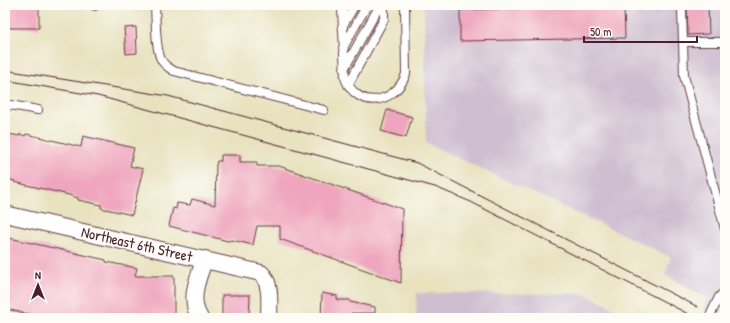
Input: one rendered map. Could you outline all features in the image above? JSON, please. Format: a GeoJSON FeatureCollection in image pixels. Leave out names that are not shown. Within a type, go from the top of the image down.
{"type":"FeatureCollection","features":[{"type":"Feature","properties":{"kind":"street","name":"Northeast 6th Street"},"geometry":{"type":"LineString","coordinates":[[5,214],[258,272],[266,278],[269,293],[268,318]]}},
{"type":"Feature","properties":{"kind":"street"},"geometry":{"type":"LineString","coordinates":[[200,318],[195,311],[195,285],[205,259]]}},
{"type":"Feature","properties":{"kind":"lane"},"geometry":{"type":"LineString","coordinates":[[156,5],[161,60],[166,66],[174,71],[324,110]]}},
{"type":"Feature","properties":{"kind":"lane"},"geometry":{"type":"LineString","coordinates":[[342,5],[344,69],[348,85],[358,96],[377,99],[391,95],[402,84],[406,64],[405,5]]}},
{"type":"Feature","properties":{"kind":"lane"},"geometry":{"type":"LineString","coordinates":[[342,27],[355,5]]}},
{"type":"Feature","properties":{"kind":"lane"},"geometry":{"type":"LineString","coordinates":[[343,48],[367,5]]}},
{"type":"Feature","properties":{"kind":"lane"},"geometry":{"type":"LineString","coordinates":[[344,69],[380,5]]}},
{"type":"Feature","properties":{"kind":"lane"},"geometry":{"type":"LineString","coordinates":[[348,85],[384,19],[384,5]]}},
{"type":"Feature","properties":{"kind":"lane"},"geometry":{"type":"LineString","coordinates":[[679,5],[682,9],[684,76],[725,229]]}},
{"type":"Feature","properties":{"kind":"lane"},"geometry":{"type":"LineString","coordinates":[[683,42],[725,42]]}},
{"type":"Feature","properties":{"kind":"lane"},"geometry":{"type":"LineString","coordinates":[[5,104],[38,110]]}},
{"type":"Feature","properties":{"kind":"lane"},"geometry":{"type":"LineString","coordinates":[[709,318],[719,298],[725,292]]}},
{"type":"Feature","properties":{"kind":"shaded area"},"geometry":{"type":"Polygon","coordinates":[[[424,5],[725,5],[725,305],[717,318],[700,318],[708,298],[665,275],[671,257],[426,143],[424,5]]]}},
{"type":"Feature","properties":{"kind":"shaded area"},"geometry":{"type":"Polygon","coordinates":[[[417,293],[586,294],[632,318],[416,318],[417,293]]]}},
{"type":"Feature","properties":{"kind":"building"},"geometry":{"type":"Polygon","coordinates":[[[5,5],[39,5],[39,28],[5,28],[5,5]]]}},
{"type":"Feature","properties":{"kind":"building"},"geometry":{"type":"Polygon","coordinates":[[[624,6],[625,38],[460,41],[460,10],[624,6]]]}},
{"type":"Feature","properties":{"kind":"building"},"geometry":{"type":"Polygon","coordinates":[[[687,7],[708,7],[709,34],[688,35],[687,7]]]}},
{"type":"Feature","properties":{"kind":"building"},"geometry":{"type":"Polygon","coordinates":[[[136,27],[137,53],[126,54],[124,28],[136,27]]]}},
{"type":"Feature","properties":{"kind":"building"},"geometry":{"type":"Polygon","coordinates":[[[387,110],[412,117],[406,138],[381,131],[387,110]]]}},
{"type":"Feature","properties":{"kind":"building"},"geometry":{"type":"Polygon","coordinates":[[[8,134],[20,136],[20,134],[25,136],[26,134],[81,147],[83,136],[134,148],[130,166],[143,169],[132,215],[101,208],[101,205],[78,200],[78,198],[69,195],[14,182],[15,181],[10,180],[10,178],[5,177],[5,148],[8,134]]]}},
{"type":"Feature","properties":{"kind":"building"},"geometry":{"type":"Polygon","coordinates":[[[221,155],[240,155],[240,162],[257,162],[257,166],[279,166],[402,209],[401,283],[280,239],[280,226],[257,226],[253,245],[232,240],[228,241],[169,226],[173,208],[176,209],[177,203],[190,205],[192,199],[215,205],[216,165],[217,161],[221,161],[221,155]]]}},
{"type":"Feature","properties":{"kind":"building"},"geometry":{"type":"Polygon","coordinates":[[[5,237],[106,260],[106,262],[137,268],[135,276],[174,276],[174,318],[49,318],[5,309],[5,237]]]}},
{"type":"Feature","properties":{"kind":"building"},"geometry":{"type":"Polygon","coordinates":[[[322,293],[337,296],[337,300],[350,300],[350,302],[375,307],[375,313],[351,313],[351,318],[321,318],[322,293]]]}},
{"type":"Feature","properties":{"kind":"building"},"geometry":{"type":"Polygon","coordinates":[[[222,295],[250,295],[249,318],[222,318],[222,295]]]}},
{"type":"Feature","properties":{"kind":"tram line"},"geometry":{"type":"LineString","coordinates":[[5,70],[168,96],[417,163],[698,307]]}},
{"type":"Feature","properties":{"kind":"tram line"},"geometry":{"type":"LineString","coordinates":[[5,80],[98,96],[435,187],[471,202],[694,317]]}}]}
